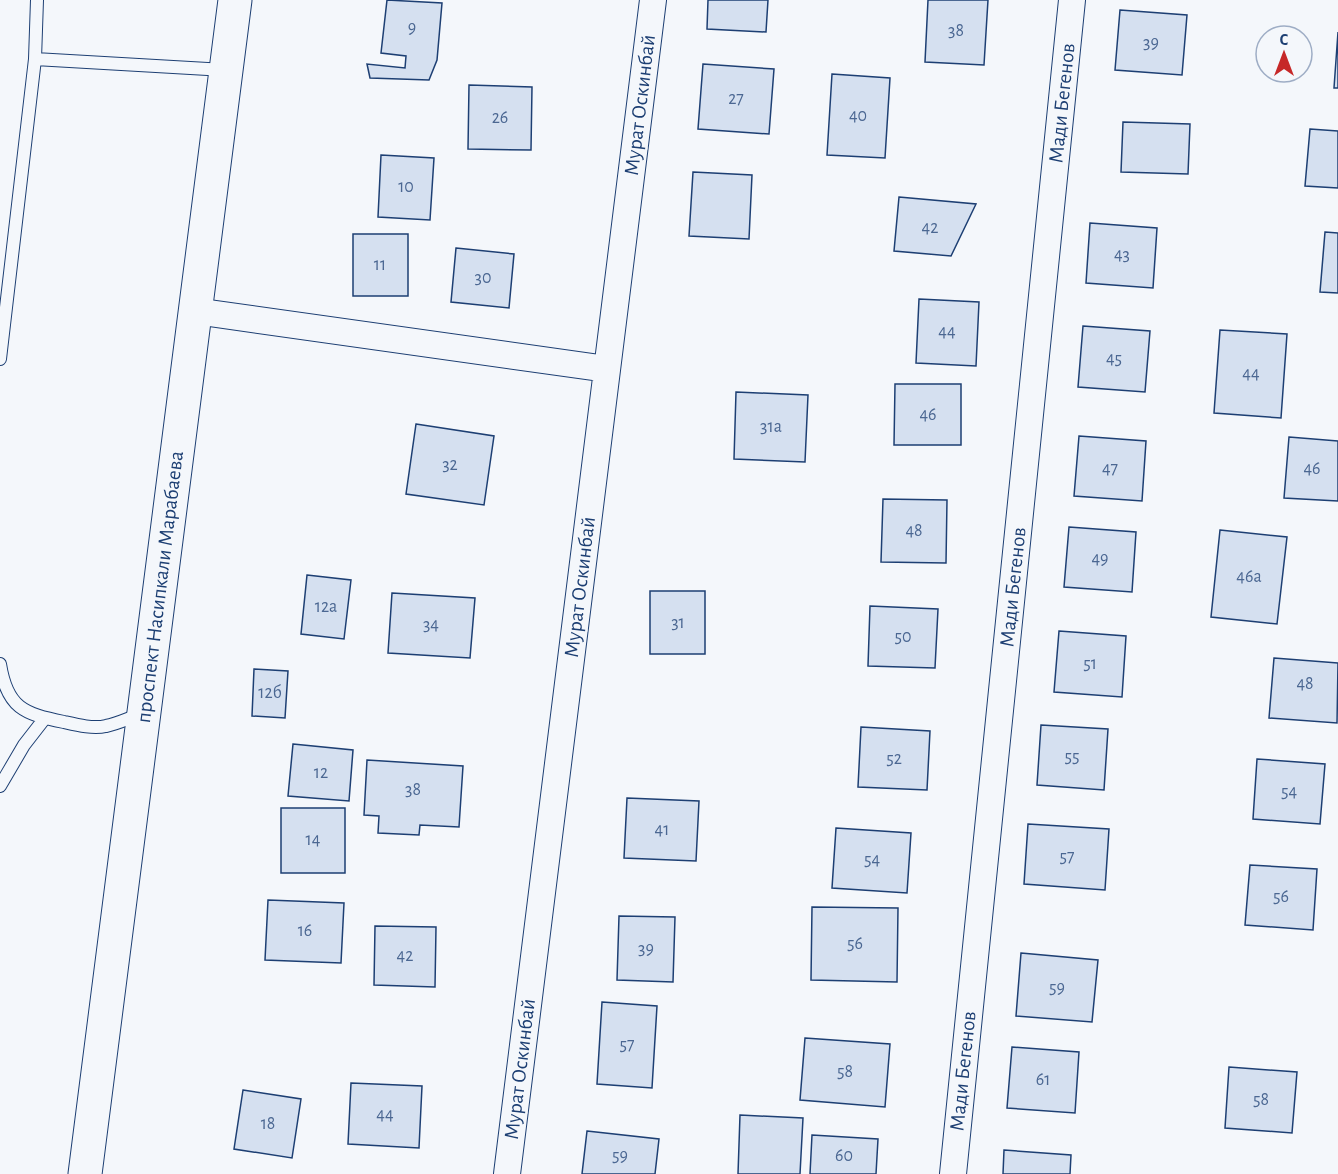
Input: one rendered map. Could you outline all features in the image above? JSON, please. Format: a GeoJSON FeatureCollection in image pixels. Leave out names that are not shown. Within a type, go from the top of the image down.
{"type":"FeatureCollection","features":[{"type":"Feature","properties":{"kind":"main road","name":"проспект Насипкали Марабаева"},"geometry":{"type":"LineString","coordinates":[[85,1174],[235,0]]}},
{"type":"Feature","properties":{"kind":"street","name":"Мурат Оскинбай"},"geometry":{"type":"LineString","coordinates":[[507,1174],[653,0]]}},
{"type":"Feature","properties":{"kind":"street","name":"Мади Бегенов"},"geometry":{"type":"LineString","coordinates":[[953,1174],[1072,0]]}},
{"type":"Feature","properties":{"kind":"street"},"geometry":{"type":"LineString","coordinates":[[195,311],[607,369]]}},
{"type":"Feature","properties":{"kind":"lane"},"geometry":{"type":"LineString","coordinates":[[0,359],[35,59],[37,0]]}},
{"type":"Feature","properties":{"kind":"lane"},"geometry":{"type":"LineString","coordinates":[[35,59],[226,70]]}},
{"type":"Feature","properties":{"kind":"lane"},"geometry":{"type":"LineString","coordinates":[[0,664],[3,685],[12,701],[26,712],[82,726],[105,727],[144,713]]}},
{"type":"Feature","properties":{"kind":"lane"},"geometry":{"type":"LineString","coordinates":[[0,786],[24,745],[45,718]]}},
{"type":"Feature","properties":{"kind":"building"},"geometry":{"type":"Polygon","coordinates":[[[387,0],[442,3],[437,60],[429,80],[370,78],[367,64],[405,68],[406,56],[381,53],[387,0]]]}},
{"type":"Feature","properties":{"kind":"building"},"geometry":{"type":"Polygon","coordinates":[[[708,0],[768,0],[766,32],[707,29],[708,0]]]}},
{"type":"Feature","properties":{"kind":"building"},"geometry":{"type":"Polygon","coordinates":[[[928,0],[988,0],[984,65],[925,62],[928,0]]]}},
{"type":"Feature","properties":{"kind":"building"},"geometry":{"type":"Polygon","coordinates":[[[1120,10],[1187,15],[1182,75],[1115,70],[1120,10]]]}},
{"type":"Feature","properties":{"kind":"building"},"geometry":{"type":"Polygon","coordinates":[[[1338,32],[1338,88],[1334,88],[1338,32]]]}},
{"type":"Feature","properties":{"kind":"building"},"geometry":{"type":"Polygon","coordinates":[[[703,64],[774,69],[769,134],[698,129],[703,64]]]}},
{"type":"Feature","properties":{"kind":"building"},"geometry":{"type":"Polygon","coordinates":[[[832,74],[890,78],[885,158],[827,155],[832,74]]]}},
{"type":"Feature","properties":{"kind":"building"},"geometry":{"type":"Polygon","coordinates":[[[469,85],[532,87],[531,150],[468,149],[469,85]]]}},
{"type":"Feature","properties":{"kind":"building"},"geometry":{"type":"Polygon","coordinates":[[[1123,122],[1190,124],[1188,174],[1121,172],[1123,122]]]}},
{"type":"Feature","properties":{"kind":"building"},"geometry":{"type":"Polygon","coordinates":[[[1310,129],[1338,131],[1338,188],[1305,186],[1310,129]]]}},
{"type":"Feature","properties":{"kind":"building"},"geometry":{"type":"Polygon","coordinates":[[[381,155],[434,158],[430,220],[378,217],[381,155]]]}},
{"type":"Feature","properties":{"kind":"building"},"geometry":{"type":"Polygon","coordinates":[[[693,172],[752,175],[749,239],[689,236],[693,172]]]}},
{"type":"Feature","properties":{"kind":"building"},"geometry":{"type":"Polygon","coordinates":[[[899,197],[976,204],[951,256],[894,251],[899,197]]]}},
{"type":"Feature","properties":{"kind":"building"},"geometry":{"type":"Polygon","coordinates":[[[1090,223],[1157,228],[1153,288],[1086,283],[1090,223]]]}},
{"type":"Feature","properties":{"kind":"building"},"geometry":{"type":"Polygon","coordinates":[[[1325,232],[1338,233],[1338,293],[1320,292],[1325,232]]]}},
{"type":"Feature","properties":{"kind":"building"},"geometry":{"type":"Polygon","coordinates":[[[353,234],[408,234],[408,296],[353,296],[353,234]]]}},
{"type":"Feature","properties":{"kind":"building"},"geometry":{"type":"Polygon","coordinates":[[[456,248],[514,254],[509,308],[451,302],[456,248]]]}},
{"type":"Feature","properties":{"kind":"building"},"geometry":{"type":"Polygon","coordinates":[[[919,299],[979,302],[976,366],[916,363],[919,299]]]}},
{"type":"Feature","properties":{"kind":"building"},"geometry":{"type":"Polygon","coordinates":[[[1083,326],[1150,331],[1145,392],[1078,387],[1083,326]]]}},
{"type":"Feature","properties":{"kind":"building"},"geometry":{"type":"Polygon","coordinates":[[[1220,330],[1287,334],[1281,418],[1214,413],[1220,330]]]}},
{"type":"Feature","properties":{"kind":"building"},"geometry":{"type":"Polygon","coordinates":[[[895,384],[961,384],[961,445],[894,445],[895,384]]]}},
{"type":"Feature","properties":{"kind":"building"},"geometry":{"type":"Polygon","coordinates":[[[736,392],[808,395],[805,462],[734,459],[736,392]]]}},
{"type":"Feature","properties":{"kind":"building"},"geometry":{"type":"Polygon","coordinates":[[[416,424],[494,436],[484,505],[406,494],[416,424]]]}},
{"type":"Feature","properties":{"kind":"building"},"geometry":{"type":"Polygon","coordinates":[[[1079,436],[1146,441],[1142,501],[1074,496],[1079,436]]]}},
{"type":"Feature","properties":{"kind":"building"},"geometry":{"type":"Polygon","coordinates":[[[1289,437],[1338,441],[1338,501],[1284,498],[1289,437]]]}},
{"type":"Feature","properties":{"kind":"building"},"geometry":{"type":"Polygon","coordinates":[[[883,499],[947,500],[946,563],[881,562],[883,499]]]}},
{"type":"Feature","properties":{"kind":"building"},"geometry":{"type":"Polygon","coordinates":[[[1069,527],[1136,532],[1132,592],[1064,587],[1069,527]]]}},
{"type":"Feature","properties":{"kind":"building"},"geometry":{"type":"Polygon","coordinates":[[[1220,530],[1287,537],[1277,624],[1211,617],[1220,530]]]}},
{"type":"Feature","properties":{"kind":"building"},"geometry":{"type":"Polygon","coordinates":[[[307,575],[351,580],[344,639],[301,634],[307,575]]]}},
{"type":"Feature","properties":{"kind":"building"},"geometry":{"type":"Polygon","coordinates":[[[650,591],[705,591],[705,654],[650,654],[650,591]]]}},
{"type":"Feature","properties":{"kind":"building"},"geometry":{"type":"Polygon","coordinates":[[[392,593],[475,598],[470,658],[388,653],[392,593]]]}},
{"type":"Feature","properties":{"kind":"building"},"geometry":{"type":"Polygon","coordinates":[[[870,606],[938,609],[935,668],[868,666],[870,606]]]}},
{"type":"Feature","properties":{"kind":"building"},"geometry":{"type":"Polygon","coordinates":[[[1059,631],[1126,636],[1122,697],[1054,692],[1059,631]]]}},
{"type":"Feature","properties":{"kind":"building"},"geometry":{"type":"Polygon","coordinates":[[[1274,658],[1338,663],[1337,723],[1269,718],[1274,658]]]}},
{"type":"Feature","properties":{"kind":"building"},"geometry":{"type":"Polygon","coordinates":[[[254,669],[288,671],[285,718],[252,716],[254,669]]]}},
{"type":"Feature","properties":{"kind":"building"},"geometry":{"type":"Polygon","coordinates":[[[1041,725],[1108,729],[1104,790],[1037,785],[1041,725]]]}},
{"type":"Feature","properties":{"kind":"building"},"geometry":{"type":"Polygon","coordinates":[[[861,727],[930,731],[927,790],[858,787],[861,727]]]}},
{"type":"Feature","properties":{"kind":"building"},"geometry":{"type":"Polygon","coordinates":[[[293,744],[353,750],[349,801],[288,796],[293,744]]]}},
{"type":"Feature","properties":{"kind":"building"},"geometry":{"type":"Polygon","coordinates":[[[1257,759],[1325,764],[1320,824],[1253,819],[1257,759]]]}},
{"type":"Feature","properties":{"kind":"building"},"geometry":{"type":"Polygon","coordinates":[[[367,760],[463,766],[459,827],[420,825],[419,835],[378,833],[379,816],[364,815],[367,760]]]}},
{"type":"Feature","properties":{"kind":"building"},"geometry":{"type":"Polygon","coordinates":[[[627,798],[699,801],[696,861],[624,858],[627,798]]]}},
{"type":"Feature","properties":{"kind":"building"},"geometry":{"type":"Polygon","coordinates":[[[281,808],[345,808],[345,873],[281,873],[281,808]]]}},
{"type":"Feature","properties":{"kind":"building"},"geometry":{"type":"Polygon","coordinates":[[[1028,824],[1109,829],[1105,890],[1024,884],[1028,824]]]}},
{"type":"Feature","properties":{"kind":"building"},"geometry":{"type":"Polygon","coordinates":[[[836,828],[911,833],[907,893],[832,888],[836,828]]]}},
{"type":"Feature","properties":{"kind":"building"},"geometry":{"type":"Polygon","coordinates":[[[1250,865],[1317,869],[1313,930],[1245,925],[1250,865]]]}},
{"type":"Feature","properties":{"kind":"building"},"geometry":{"type":"Polygon","coordinates":[[[268,900],[344,903],[341,963],[265,960],[268,900]]]}},
{"type":"Feature","properties":{"kind":"building"},"geometry":{"type":"Polygon","coordinates":[[[812,907],[898,908],[897,982],[811,980],[812,907]]]}},
{"type":"Feature","properties":{"kind":"building"},"geometry":{"type":"Polygon","coordinates":[[[619,916],[675,917],[673,982],[617,980],[619,916]]]}},
{"type":"Feature","properties":{"kind":"building"},"geometry":{"type":"Polygon","coordinates":[[[375,926],[436,927],[435,987],[374,985],[375,926]]]}},
{"type":"Feature","properties":{"kind":"building"},"geometry":{"type":"Polygon","coordinates":[[[1021,953],[1098,960],[1092,1022],[1016,1016],[1021,953]]]}},
{"type":"Feature","properties":{"kind":"building"},"geometry":{"type":"Polygon","coordinates":[[[602,1002],[657,1006],[652,1088],[597,1084],[602,1002]]]}},
{"type":"Feature","properties":{"kind":"building"},"geometry":{"type":"Polygon","coordinates":[[[805,1038],[890,1044],[885,1107],[800,1100],[805,1038]]]}},
{"type":"Feature","properties":{"kind":"building"},"geometry":{"type":"Polygon","coordinates":[[[1012,1047],[1079,1052],[1075,1113],[1007,1108],[1012,1047]]]}},
{"type":"Feature","properties":{"kind":"building"},"geometry":{"type":"Polygon","coordinates":[[[1229,1067],[1297,1072],[1292,1133],[1225,1128],[1229,1067]]]}},
{"type":"Feature","properties":{"kind":"building"},"geometry":{"type":"Polygon","coordinates":[[[351,1083],[422,1086],[419,1148],[348,1144],[351,1083]]]}},
{"type":"Feature","properties":{"kind":"building"},"geometry":{"type":"Polygon","coordinates":[[[243,1090],[301,1099],[292,1158],[234,1149],[243,1090]]]}},
{"type":"Feature","properties":{"kind":"building"},"geometry":{"type":"Polygon","coordinates":[[[740,1115],[803,1118],[800,1174],[738,1174],[740,1115]]]}},
{"type":"Feature","properties":{"kind":"building"},"geometry":{"type":"Polygon","coordinates":[[[587,1131],[659,1139],[655,1174],[582,1174],[587,1131]]]}},
{"type":"Feature","properties":{"kind":"building"},"geometry":{"type":"Polygon","coordinates":[[[812,1135],[878,1139],[876,1174],[810,1174],[812,1135]]]}},
{"type":"Feature","properties":{"kind":"building"},"geometry":{"type":"Polygon","coordinates":[[[1004,1150],[1071,1155],[1070,1174],[1003,1174],[1004,1150]]]}}]}
